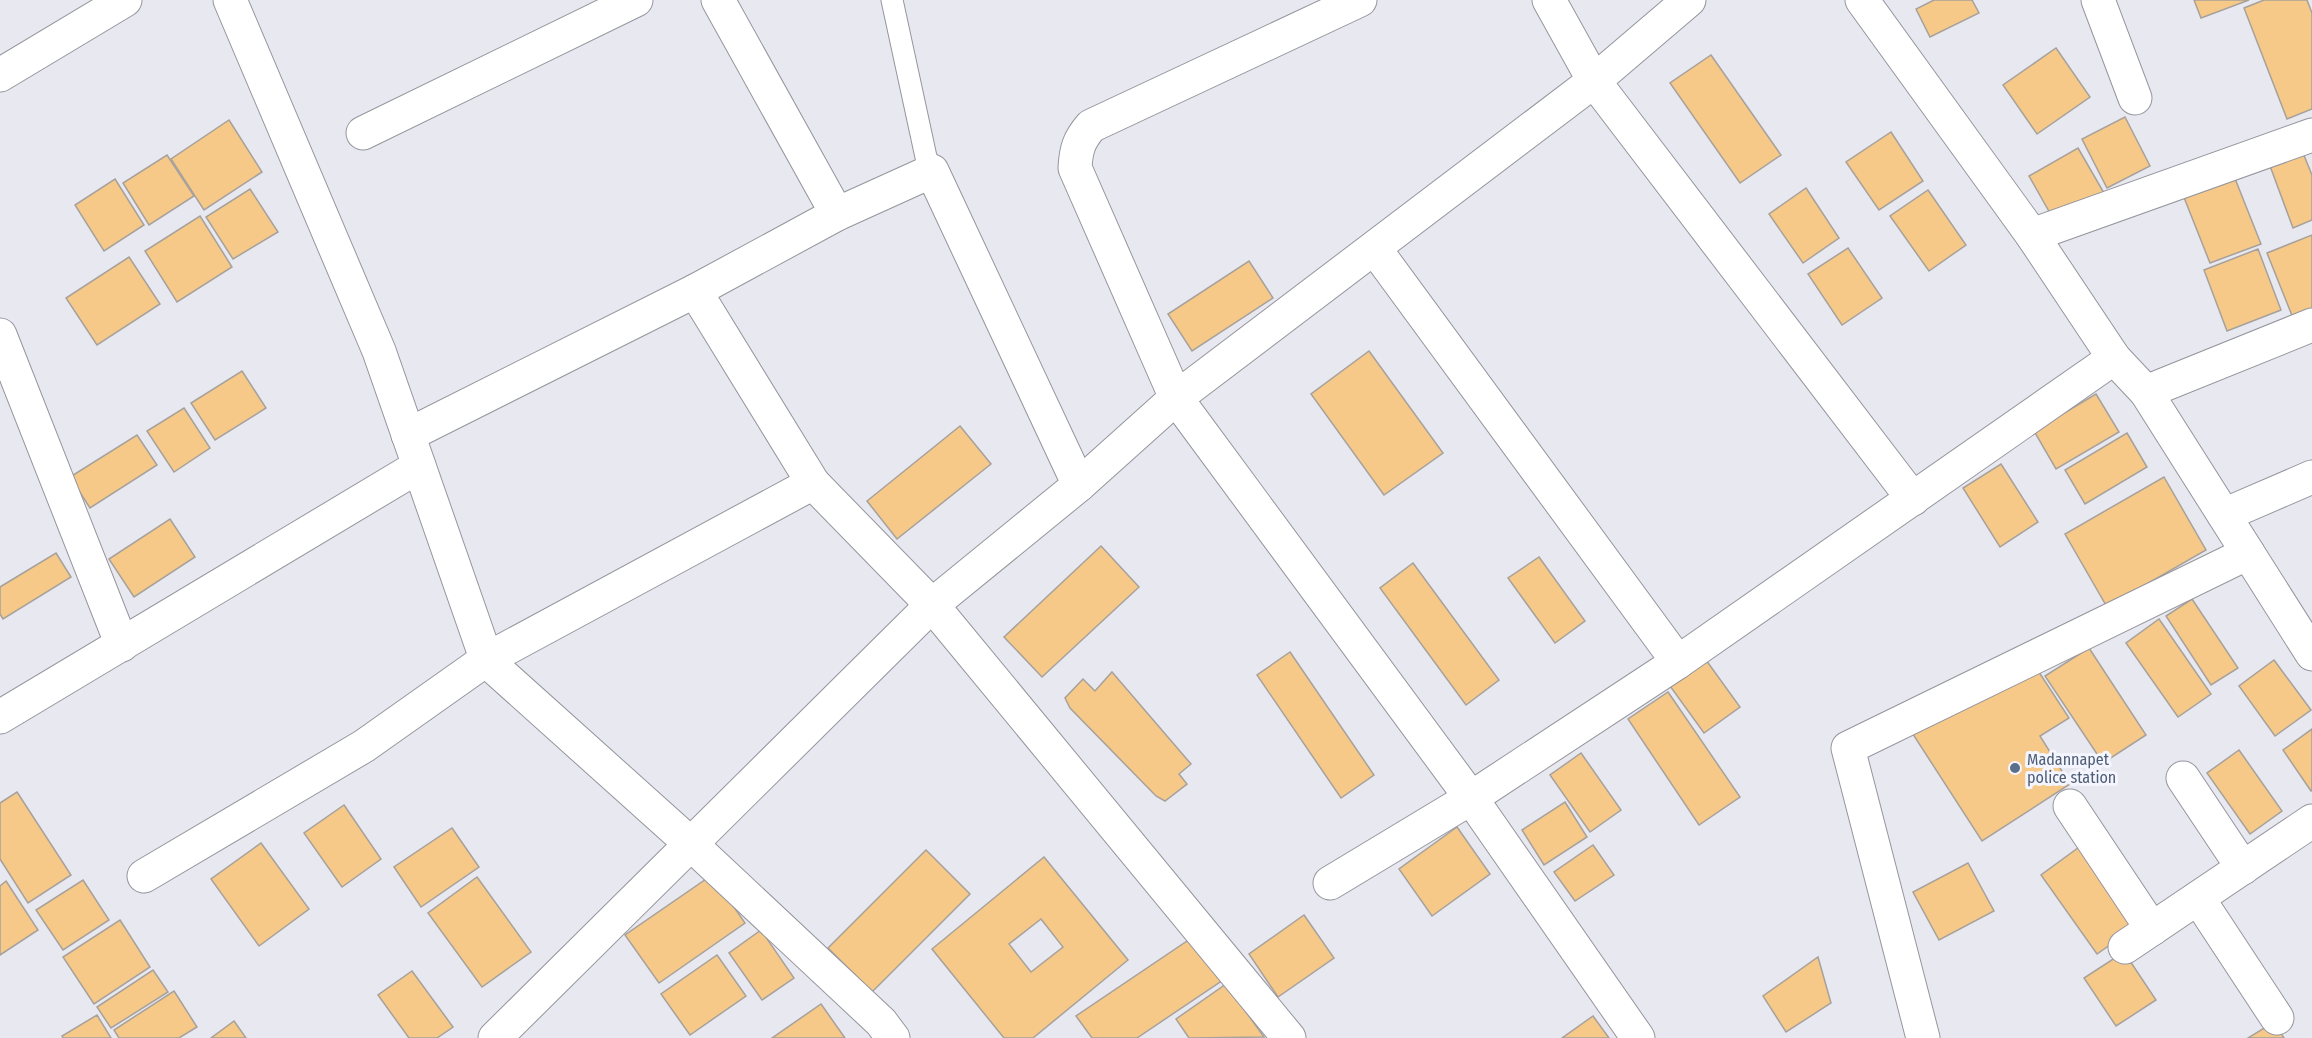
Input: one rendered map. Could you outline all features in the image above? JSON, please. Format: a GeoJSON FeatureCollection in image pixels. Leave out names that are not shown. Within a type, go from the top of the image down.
{"type":"FeatureCollection","features":[{"type":"Feature","properties":{"kind":"street"},"geometry":{"type":"LineString","coordinates":[[0,75],[125,0]]}},
{"type":"Feature","properties":{"kind":"street"},"geometry":{"type":"LineString","coordinates":[[363,133],[636,0]]}},
{"type":"Feature","properties":{"kind":"street"},"geometry":{"type":"LineString","coordinates":[[718,0],[837,214]]}},
{"type":"Feature","properties":{"kind":"street"},"geometry":{"type":"LineString","coordinates":[[1360,0],[1091,126],[1080,138],[1076,151],[1075,168],[1176,398],[1471,798],[1638,1038]]}},
{"type":"Feature","properties":{"kind":"street"},"geometry":{"type":"LineString","coordinates":[[1549,0],[1594,81],[1912,499]]}},
{"type":"Feature","properties":{"kind":"street"},"geometry":{"type":"LineString","coordinates":[[495,1038],[932,605],[1079,485],[1176,398],[1594,81],[1689,0]]}},
{"type":"Feature","properties":{"kind":"street"},"geometry":{"type":"LineString","coordinates":[[1862,0],[2032,235],[2114,358],[2146,392],[2312,654]]}},
{"type":"Feature","properties":{"kind":"street"},"geometry":{"type":"LineString","coordinates":[[2098,0],[2134,98]]}},
{"type":"Feature","properties":{"kind":"street"},"geometry":{"type":"LineString","coordinates":[[233,1],[379,351],[487,659],[692,845],[881,1022],[893,1038]]}},
{"type":"Feature","properties":{"kind":"street"},"geometry":{"type":"LineString","coordinates":[[2032,235],[2312,135]]}},
{"type":"Feature","properties":{"kind":"street"},"geometry":{"type":"LineString","coordinates":[[408,435],[695,291],[837,214],[932,171],[1079,485]]}},
{"type":"Feature","properties":{"kind":"street"},"geometry":{"type":"LineString","coordinates":[[1375,249],[1678,662]]}},
{"type":"Feature","properties":{"kind":"street"},"geometry":{"type":"LineString","coordinates":[[695,291],[813,483],[932,605],[1289,1038]]}},
{"type":"Feature","properties":{"kind":"street"},"geometry":{"type":"LineString","coordinates":[[2146,392],[2312,325]]}},
{"type":"Feature","properties":{"kind":"street"},"geometry":{"type":"LineString","coordinates":[[0,335],[122,645]]}},
{"type":"Feature","properties":{"kind":"street"},"geometry":{"type":"LineString","coordinates":[[1330,883],[1471,798],[1678,662],[2114,358]]}},
{"type":"Feature","properties":{"kind":"street"},"geometry":{"type":"LineString","coordinates":[[0,717],[419,466]]}},
{"type":"Feature","properties":{"kind":"street"},"geometry":{"type":"LineString","coordinates":[[2224,515],[2312,477]]}},
{"type":"Feature","properties":{"kind":"street"},"geometry":{"type":"LineString","coordinates":[[144,876],[364,746],[487,659],[813,483]]}},
{"type":"Feature","properties":{"kind":"street"},"geometry":{"type":"LineString","coordinates":[[1923,1038],[1848,748],[2248,553]]}},
{"type":"Feature","properties":{"kind":"street"},"geometry":{"type":"LineString","coordinates":[[2183,778],[2243,868]]}},
{"type":"Feature","properties":{"kind":"street"},"geometry":{"type":"LineString","coordinates":[[2070,806],[2152,929]]}},
{"type":"Feature","properties":{"kind":"street"},"geometry":{"type":"LineString","coordinates":[[2125,947],[2312,821]]}},
{"type":"Feature","properties":{"kind":"street"},"geometry":{"type":"LineString","coordinates":[[2198,898],[2277,1018]]}},
{"type":"Feature","properties":{"kind":"lane"},"geometry":{"type":"LineString","coordinates":[[892,0],[932,171]]}},
{"type":"Feature","properties":{"kind":"building"},"geometry":{"type":"Polygon","coordinates":[[[1934,0],[1972,0],[1979,13],[1930,37],[1916,9],[1934,0]]]}},
{"type":"Feature","properties":{"kind":"building"},"geometry":{"type":"Polygon","coordinates":[[[2194,0],[2249,0],[2201,18],[2194,0]]]}},
{"type":"Feature","properties":{"kind":"building"},"geometry":{"type":"Polygon","coordinates":[[[2264,0],[2307,0],[2312,13],[2312,109],[2287,119],[2244,8],[2264,0]]]}},
{"type":"Feature","properties":{"kind":"building"},"geometry":{"type":"Polygon","coordinates":[[[2056,48],[2090,97],[2037,134],[2003,85],[2056,48]]]}},
{"type":"Feature","properties":{"kind":"building"},"geometry":{"type":"Polygon","coordinates":[[[1711,55],[1781,155],[1740,183],[1670,83],[1711,55]]]}},
{"type":"Feature","properties":{"kind":"building"},"geometry":{"type":"Polygon","coordinates":[[[2125,117],[2150,166],[2107,188],[2082,139],[2125,117]]]}},
{"type":"Feature","properties":{"kind":"building"},"geometry":{"type":"Polygon","coordinates":[[[229,120],[262,172],[204,210],[171,159],[229,120]]]}},
{"type":"Feature","properties":{"kind":"building"},"geometry":{"type":"Polygon","coordinates":[[[1891,132],[1923,181],[1879,210],[1846,162],[1891,132]]]}},
{"type":"Feature","properties":{"kind":"building"},"geometry":{"type":"Polygon","coordinates":[[[2078,148],[2104,193],[2055,222],[2029,176],[2078,148]]]}},
{"type":"Feature","properties":{"kind":"building"},"geometry":{"type":"Polygon","coordinates":[[[2303,153],[2312,175],[2312,220],[2293,228],[2270,166],[2303,153]]]}},
{"type":"Feature","properties":{"kind":"building"},"geometry":{"type":"Polygon","coordinates":[[[167,155],[194,196],[149,225],[123,183],[167,155]]]}},
{"type":"Feature","properties":{"kind":"building"},"geometry":{"type":"Polygon","coordinates":[[[2234,176],[2261,244],[2210,263],[2183,195],[2234,176]]]}},
{"type":"Feature","properties":{"kind":"building"},"geometry":{"type":"Polygon","coordinates":[[[115,179],[144,225],[104,251],[75,205],[115,179]]]}},
{"type":"Feature","properties":{"kind":"building"},"geometry":{"type":"Polygon","coordinates":[[[1806,188],[1839,238],[1803,263],[1769,214],[1806,188]]]}},
{"type":"Feature","properties":{"kind":"building"},"geometry":{"type":"Polygon","coordinates":[[[250,189],[278,232],[233,259],[206,217],[250,189]]]}},
{"type":"Feature","properties":{"kind":"building"},"geometry":{"type":"Polygon","coordinates":[[[1928,190],[1966,245],[1929,271],[1890,216],[1928,190]]]}},
{"type":"Feature","properties":{"kind":"building"},"geometry":{"type":"Polygon","coordinates":[[[200,216],[232,267],[177,302],[145,251],[200,216]]]}},
{"type":"Feature","properties":{"kind":"building"},"geometry":{"type":"Polygon","coordinates":[[[2312,235],[2312,310],[2293,318],[2267,253],[2312,235]]]}},
{"type":"Feature","properties":{"kind":"building"},"geometry":{"type":"Polygon","coordinates":[[[1848,248],[1882,298],[1842,325],[1808,274],[1848,248]]]}},
{"type":"Feature","properties":{"kind":"building"},"geometry":{"type":"Polygon","coordinates":[[[2258,249],[2281,310],[2227,331],[2204,270],[2258,249]]]}},
{"type":"Feature","properties":{"kind":"building"},"geometry":{"type":"Polygon","coordinates":[[[129,257],[160,304],[97,345],[66,298],[129,257]]]}},
{"type":"Feature","properties":{"kind":"building"},"geometry":{"type":"Polygon","coordinates":[[[1249,261],[1273,298],[1192,351],[1168,314],[1249,261]]]}},
{"type":"Feature","properties":{"kind":"building"},"geometry":{"type":"Polygon","coordinates":[[[1369,351],[1443,453],[1384,495],[1311,394],[1369,351]]]}},
{"type":"Feature","properties":{"kind":"building"},"geometry":{"type":"Polygon","coordinates":[[[242,371],[266,408],[215,440],[191,403],[242,371]]]}},
{"type":"Feature","properties":{"kind":"building"},"geometry":{"type":"Polygon","coordinates":[[[2096,394],[2119,432],[2056,469],[2034,431],[2096,394]]]}},
{"type":"Feature","properties":{"kind":"building"},"geometry":{"type":"Polygon","coordinates":[[[184,408],[210,448],[174,472],[147,431],[184,408]]]}},
{"type":"Feature","properties":{"kind":"building"},"geometry":{"type":"Polygon","coordinates":[[[960,426],[991,464],[897,539],[867,501],[960,426]]]}},
{"type":"Feature","properties":{"kind":"building"},"geometry":{"type":"Polygon","coordinates":[[[2127,433],[2147,467],[2085,504],[2065,470],[2127,433]]]}},
{"type":"Feature","properties":{"kind":"building"},"geometry":{"type":"Polygon","coordinates":[[[137,435],[157,465],[90,508],[70,477],[137,435]]]}},
{"type":"Feature","properties":{"kind":"building"},"geometry":{"type":"Polygon","coordinates":[[[2001,464],[2038,522],[2000,547],[1963,488],[2001,464]]]}},
{"type":"Feature","properties":{"kind":"building"},"geometry":{"type":"Polygon","coordinates":[[[2164,477],[2206,550],[2107,607],[2065,534],[2164,477]]]}},
{"type":"Feature","properties":{"kind":"building"},"geometry":{"type":"Polygon","coordinates":[[[170,519],[195,557],[134,597],[109,559],[170,519]]]}},
{"type":"Feature","properties":{"kind":"building"},"geometry":{"type":"Polygon","coordinates":[[[1101,546],[1139,587],[1042,677],[1004,637],[1101,546]]]}},
{"type":"Feature","properties":{"kind":"building"},"geometry":{"type":"Polygon","coordinates":[[[56,553],[71,577],[3,619],[0,614],[0,587],[56,553]]]}},
{"type":"Feature","properties":{"kind":"building"},"geometry":{"type":"Polygon","coordinates":[[[1539,557],[1585,621],[1555,643],[1508,578],[1539,557]]]}},
{"type":"Feature","properties":{"kind":"building"},"geometry":{"type":"Polygon","coordinates":[[[1413,563],[1499,680],[1466,705],[1380,588],[1413,563]]]}},
{"type":"Feature","properties":{"kind":"building"},"geometry":{"type":"Polygon","coordinates":[[[2192,599],[2238,668],[2211,685],[2166,616],[2192,599]]]}},
{"type":"Feature","properties":{"kind":"building"},"geometry":{"type":"Polygon","coordinates":[[[2159,619],[2211,694],[2178,717],[2126,643],[2159,619]]]}},
{"type":"Feature","properties":{"kind":"building"},"geometry":{"type":"Polygon","coordinates":[[[2089,648],[2146,735],[2103,763],[2045,676],[2089,648]]]}},
{"type":"Feature","properties":{"kind":"building"},"geometry":{"type":"Polygon","coordinates":[[[1290,652],[1374,775],[1341,798],[1257,675],[1290,652]]]}},
{"type":"Feature","properties":{"kind":"building"},"geometry":{"type":"Polygon","coordinates":[[[1706,660],[1740,707],[1704,733],[1670,686],[1706,660]]]}},
{"type":"Feature","properties":{"kind":"building"},"geometry":{"type":"Polygon","coordinates":[[[2274,660],[2311,710],[2275,736],[2239,686],[2274,660]]]}},
{"type":"Feature","properties":{"kind":"building"},"geometry":{"type":"Polygon","coordinates":[[[2035,666],[2069,718],[2040,736],[2070,784],[1982,841],[1909,728],[2035,666]]]}},
{"type":"Feature","properties":{"kind":"building"},"geometry":{"type":"Polygon","coordinates":[[[1112,672],[1191,764],[1179,774],[1187,784],[1165,801],[1156,796],[1070,708],[1065,698],[1083,679],[1095,691],[1112,672]]]}},
{"type":"Feature","properties":{"kind":"building"},"geometry":{"type":"Polygon","coordinates":[[[1668,692],[1740,797],[1699,825],[1628,719],[1668,692]]]}},
{"type":"Feature","properties":{"kind":"building"},"geometry":{"type":"Polygon","coordinates":[[[2312,729],[2312,790],[2311,791],[2283,750],[2312,729]]]}},
{"type":"Feature","properties":{"kind":"building"},"geometry":{"type":"Polygon","coordinates":[[[2239,750],[2282,811],[2250,834],[2207,773],[2239,750]]]}},
{"type":"Feature","properties":{"kind":"building"},"geometry":{"type":"Polygon","coordinates":[[[1581,753],[1621,810],[1590,832],[1550,775],[1581,753]]]}},
{"type":"Feature","properties":{"kind":"building"},"geometry":{"type":"Polygon","coordinates":[[[17,792],[71,875],[28,903],[0,859],[0,803],[17,792]]]}},
{"type":"Feature","properties":{"kind":"building"},"geometry":{"type":"Polygon","coordinates":[[[1565,802],[1587,837],[1544,865],[1522,830],[1565,802]]]}},
{"type":"Feature","properties":{"kind":"building"},"geometry":{"type":"Polygon","coordinates":[[[344,805],[381,859],[342,887],[304,833],[344,805]]]}},
{"type":"Feature","properties":{"kind":"building"},"geometry":{"type":"Polygon","coordinates":[[[1457,827],[1490,874],[1432,916],[1399,869],[1457,827]]]}},
{"type":"Feature","properties":{"kind":"building"},"geometry":{"type":"Polygon","coordinates":[[[452,828],[479,867],[421,907],[394,867],[452,828]]]}},
{"type":"Feature","properties":{"kind":"building"},"geometry":{"type":"Polygon","coordinates":[[[261,843],[309,909],[259,946],[211,879],[261,843]]]}},
{"type":"Feature","properties":{"kind":"building"},"geometry":{"type":"Polygon","coordinates":[[[1593,845],[1614,875],[1575,901],[1554,872],[1593,845]]]}},
{"type":"Feature","properties":{"kind":"building"},"geometry":{"type":"Polygon","coordinates":[[[2082,845],[2138,925],[2097,954],[2041,875],[2082,845]]]}},
{"type":"Feature","properties":{"kind":"building"},"geometry":{"type":"Polygon","coordinates":[[[926,850],[970,894],[872,992],[828,948],[926,850]]]}},
{"type":"Feature","properties":{"kind":"building"},"geometry":{"type":"Polygon","coordinates":[[[1044,857],[1128,960],[1033,1038],[1004,1038],[932,949],[1044,857]],[[1041,919],[1009,944],[1031,972],[1063,947],[1041,919]]]}},
{"type":"Feature","properties":{"kind":"building"},"geometry":{"type":"Polygon","coordinates":[[[1968,863],[1994,911],[1939,940],[1913,892],[1968,863]]]}},
{"type":"Feature","properties":{"kind":"building"},"geometry":{"type":"Polygon","coordinates":[[[712,875],[745,923],[659,983],[625,935],[712,875]]]}},
{"type":"Feature","properties":{"kind":"building"},"geometry":{"type":"Polygon","coordinates":[[[477,877],[531,952],[482,987],[428,913],[477,877]]]}},
{"type":"Feature","properties":{"kind":"building"},"geometry":{"type":"Polygon","coordinates":[[[83,880],[109,920],[63,950],[36,910],[83,880]]]}},
{"type":"Feature","properties":{"kind":"building"},"geometry":{"type":"Polygon","coordinates":[[[6,881],[38,930],[0,955],[0,886],[6,881]]]}},
{"type":"Feature","properties":{"kind":"building"},"geometry":{"type":"Polygon","coordinates":[[[1304,915],[1334,958],[1278,997],[1249,954],[1304,915]]]}},
{"type":"Feature","properties":{"kind":"building"},"geometry":{"type":"Polygon","coordinates":[[[120,920],[150,967],[94,1004],[63,957],[120,920]]]}},
{"type":"Feature","properties":{"kind":"building"},"geometry":{"type":"Polygon","coordinates":[[[761,930],[794,978],[762,1000],[729,953],[761,930]]]}},
{"type":"Feature","properties":{"kind":"building"},"geometry":{"type":"Polygon","coordinates":[[[1193,937],[1223,980],[1137,1038],[1092,1038],[1076,1016],[1193,937]]]}},
{"type":"Feature","properties":{"kind":"building"},"geometry":{"type":"Polygon","coordinates":[[[2124,952],[2156,1000],[2116,1026],[2084,978],[2124,952]]]}},
{"type":"Feature","properties":{"kind":"building"},"geometry":{"type":"Polygon","coordinates":[[[717,955],[746,996],[690,1035],[661,994],[717,955]]]}},
{"type":"Feature","properties":{"kind":"building"},"geometry":{"type":"Polygon","coordinates":[[[1818,957],[1831,1003],[1786,1032],[1763,996],[1818,957]]]}},
{"type":"Feature","properties":{"kind":"building"},"geometry":{"type":"Polygon","coordinates":[[[153,970],[168,992],[111,1028],[97,1007],[153,970]]]}},
{"type":"Feature","properties":{"kind":"building"},"geometry":{"type":"Polygon","coordinates":[[[412,971],[453,1027],[437,1038],[409,1038],[378,995],[412,971]]]}},
{"type":"Feature","properties":{"kind":"building"},"geometry":{"type":"Polygon","coordinates":[[[1226,984],[1264,1037],[1189,1038],[1176,1019],[1226,984]]]}},
{"type":"Feature","properties":{"kind":"building"},"geometry":{"type":"Polygon","coordinates":[[[174,991],[197,1027],[179,1038],[119,1038],[114,1030],[174,991]]]}},
{"type":"Feature","properties":{"kind":"building"},"geometry":{"type":"Polygon","coordinates":[[[821,1004],[845,1038],[772,1038],[821,1004]]]}},
{"type":"Feature","properties":{"kind":"building"},"geometry":{"type":"Polygon","coordinates":[[[97,1015],[111,1038],[63,1038],[62,1036],[97,1015]]]}},
{"type":"Feature","properties":{"kind":"building"},"geometry":{"type":"Polygon","coordinates":[[[1593,1016],[1609,1038],[1562,1038],[1593,1016]]]}},
{"type":"Feature","properties":{"kind":"building"},"geometry":{"type":"Polygon","coordinates":[[[234,1021],[246,1038],[211,1038],[234,1021]]]}},
{"type":"Feature","properties":{"kind":"building"},"geometry":{"type":"Polygon","coordinates":[[[2274,1022],[2284,1038],[2248,1038],[2274,1022]]]}},
{"type":"Feature","properties":{"kind":"place","name":"Madannapet police station"},"geometry":{"type":"Point","coordinates":[2015,768]}}]}
